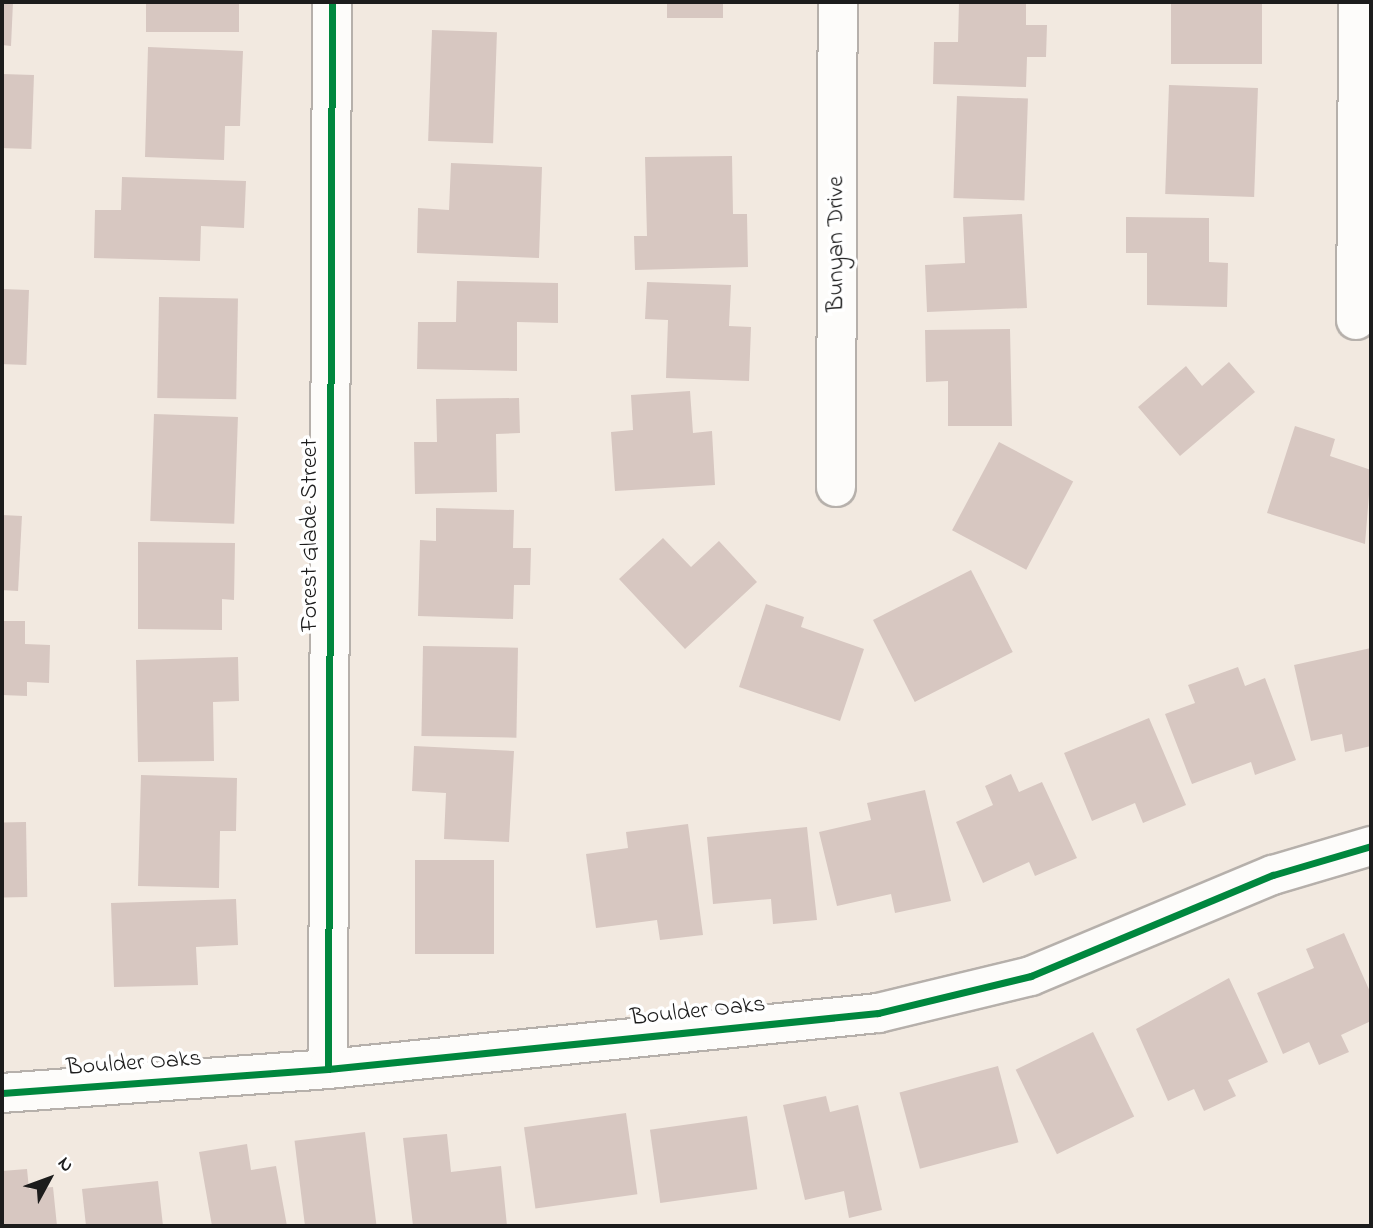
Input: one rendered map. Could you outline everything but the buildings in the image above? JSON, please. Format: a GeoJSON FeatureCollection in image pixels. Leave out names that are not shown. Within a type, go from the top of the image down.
{"type":"FeatureCollection","features":[{"type":"Feature","properties":{"kind":"street","name":"Forest Glade Street"},"geometry":{"type":"LineString","coordinates":[[328,1069],[332,2]]}},
{"type":"Feature","properties":{"kind":"street","name":"Bunyan Drive"},"geometry":{"type":"LineString","coordinates":[[836,487],[838,2]]}},
{"type":"Feature","properties":{"kind":"street"},"geometry":{"type":"LineString","coordinates":[[1356,320],[1358,2]]}},
{"type":"Feature","properties":{"kind":"street","name":"Boulder Oaks"},"geometry":{"type":"LineString","coordinates":[[2,1093],[328,1069],[878,1013],[955,999],[1031,976],[1273,874],[1371,846]]}},
{"type":"Feature","properties":{"kind":"cycle path"},"geometry":{"type":"LineString","coordinates":[[328,1069],[332,2]]}},
{"type":"Feature","properties":{"kind":"cycle path"},"geometry":{"type":"LineString","coordinates":[[2,1093],[328,1069],[878,1013],[1031,976],[1273,875],[1371,846]]}}]}
